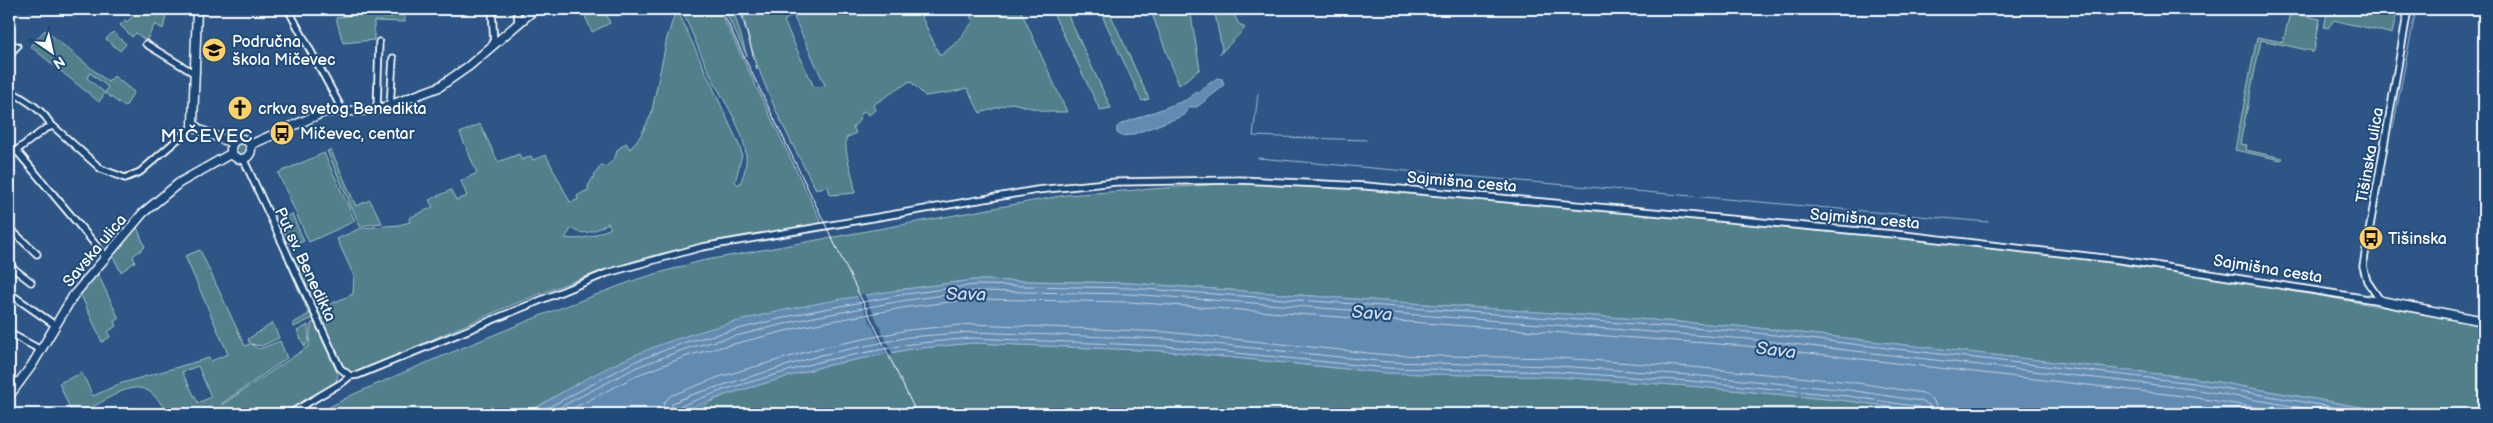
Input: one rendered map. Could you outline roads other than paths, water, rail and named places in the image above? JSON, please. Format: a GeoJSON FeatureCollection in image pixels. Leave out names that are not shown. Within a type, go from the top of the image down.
{"type":"FeatureCollection","features":[{"type":"Feature","properties":{"kind":"street"},"geometry":{"type":"LineString","coordinates":[[9,90],[36,109],[51,126],[66,135],[101,169],[125,178],[141,171],[194,125],[197,9]]}},
{"type":"Feature","properties":{"kind":"street"},"geometry":{"type":"LineString","coordinates":[[288,9],[343,111]]}},
{"type":"Feature","properties":{"kind":"street"},"geometry":{"type":"LineString","coordinates":[[492,9],[494,45]]}},
{"type":"Feature","properties":{"kind":"street"},"geometry":{"type":"LineString","coordinates":[[517,9],[518,23]]}},
{"type":"Feature","properties":{"kind":"street"},"geometry":{"type":"LineString","coordinates":[[250,145],[324,112],[377,110],[390,107],[439,87],[469,66],[533,9]]}},
{"type":"Feature","properties":{"kind":"street","name":"Tišinska ulica"},"geometry":{"type":"LineString","coordinates":[[2381,301],[2367,281],[2363,266],[2408,9]]}},
{"type":"Feature","properties":{"kind":"street"},"geometry":{"type":"LineString","coordinates":[[377,110],[379,42]]}},
{"type":"Feature","properties":{"kind":"street"},"geometry":{"type":"LineString","coordinates":[[146,44],[196,72]]}},
{"type":"Feature","properties":{"kind":"street"},"geometry":{"type":"LineString","coordinates":[[9,55],[17,46]]}},
{"type":"Feature","properties":{"kind":"street"},"geometry":{"type":"LineString","coordinates":[[390,107],[393,58]]}},
{"type":"Feature","properties":{"kind":"street"},"geometry":{"type":"LineString","coordinates":[[194,125],[232,143]]}},
{"type":"Feature","properties":{"kind":"street"},"geometry":{"type":"LineString","coordinates":[[9,156],[51,126]]}},
{"type":"Feature","properties":{"kind":"street"},"geometry":{"type":"LineString","coordinates":[[232,143],[240,139],[250,145]]}},
{"type":"Feature","properties":{"kind":"street"},"geometry":{"type":"LineString","coordinates":[[232,143],[232,154],[243,158],[249,154],[250,145]]}},
{"type":"Feature","properties":{"kind":"street"},"geometry":{"type":"LineString","coordinates":[[16,150],[105,256]]}},
{"type":"Feature","properties":{"kind":"street","name":"Savska ulica"},"geometry":{"type":"LineString","coordinates":[[9,395],[20,383],[73,296],[143,213],[160,197],[191,175],[232,154]]}},
{"type":"Feature","properties":{"kind":"street","name":"Put sv. Benedikta"},"geometry":{"type":"LineString","coordinates":[[243,158],[340,368],[350,376]]}},
{"type":"Feature","properties":{"kind":"street","name":"Sajmišna cesta"},"geometry":{"type":"LineString","coordinates":[[289,414],[350,376],[358,375],[607,273],[702,247],[1037,190],[1116,182],[1239,180],[1366,186],[1914,236],[2185,269],[2381,301],[2484,321]]}},
{"type":"Feature","properties":{"kind":"street"},"geometry":{"type":"LineString","coordinates":[[9,228],[37,254]]}},
{"type":"Feature","properties":{"kind":"street"},"geometry":{"type":"LineString","coordinates":[[9,265],[31,282]]}},
{"type":"Feature","properties":{"kind":"street"},"geometry":{"type":"LineString","coordinates":[[9,293],[55,325]]}},
{"type":"Feature","properties":{"kind":"street"},"geometry":{"type":"LineString","coordinates":[[9,333],[41,350]]}},
{"type":"Feature","properties":{"kind":"street"},"geometry":{"type":"LineString","coordinates":[[9,379],[20,383]]}},
{"type":"Feature","properties":{"kind":"water"},"geometry":{"type":"Polygon","coordinates":[[[1217,78],[1222,79],[1224,84],[1221,88],[1197,107],[1187,107],[1185,115],[1131,135],[1122,136],[1117,133],[1117,127],[1121,124],[1186,100],[1217,78]]]}},
{"type":"Feature","properties":{"kind":"water","name":"Sava"},"geometry":{"type":"Polygon","coordinates":[[[974,280],[1130,283],[1749,327],[2194,378],[2400,414],[1946,414],[1848,401],[1689,386],[1557,377],[1387,373],[1165,351],[973,343],[911,349],[824,366],[725,395],[675,414],[526,414],[572,386],[621,361],[692,334],[812,304],[974,280]]]}},
{"type":"Feature","properties":{"kind":"waterway"},"geometry":{"type":"LineString","coordinates":[[1272,13],[1273,9]]}},
{"type":"Feature","properties":{"kind":"waterway"},"geometry":{"type":"LineString","coordinates":[[2393,128],[2416,9]]}},
{"type":"Feature","properties":{"kind":"waterway"},"geometry":{"type":"LineString","coordinates":[[1258,94],[1253,136],[1366,140]]}},
{"type":"Feature","properties":{"kind":"waterway"},"geometry":{"type":"LineString","coordinates":[[1258,158],[1988,222]]}},
{"type":"Feature","properties":{"kind":"railway"},"geometry":{"type":"LineString","coordinates":[[721,9],[917,414]]}},
{"type":"Feature","properties":{"kind":"railway"},"geometry":{"type":"LineString","coordinates":[[740,9],[757,69]]}},
{"type":"Feature","properties":{"kind":"place","name":"Područna škola Mičevec"},"geometry":{"type":"Point","coordinates":[214,50]}},
{"type":"Feature","properties":{"kind":"place","name":"crkva svetog Benedikta"},"geometry":{"type":"Point","coordinates":[240,108]}},
{"type":"Feature","properties":{"kind":"place","name":"Mičevec, centar"},"geometry":{"type":"Point","coordinates":[282,133]}},
{"type":"Feature","properties":{"kind":"place","name":"Tišinska"},"geometry":{"type":"Point","coordinates":[2371,238]}},
{"type":"Feature","properties":{"kind":"district","name":"MIČEVEC"},"geometry":{"type":"Point","coordinates":[207,135]}}]}
